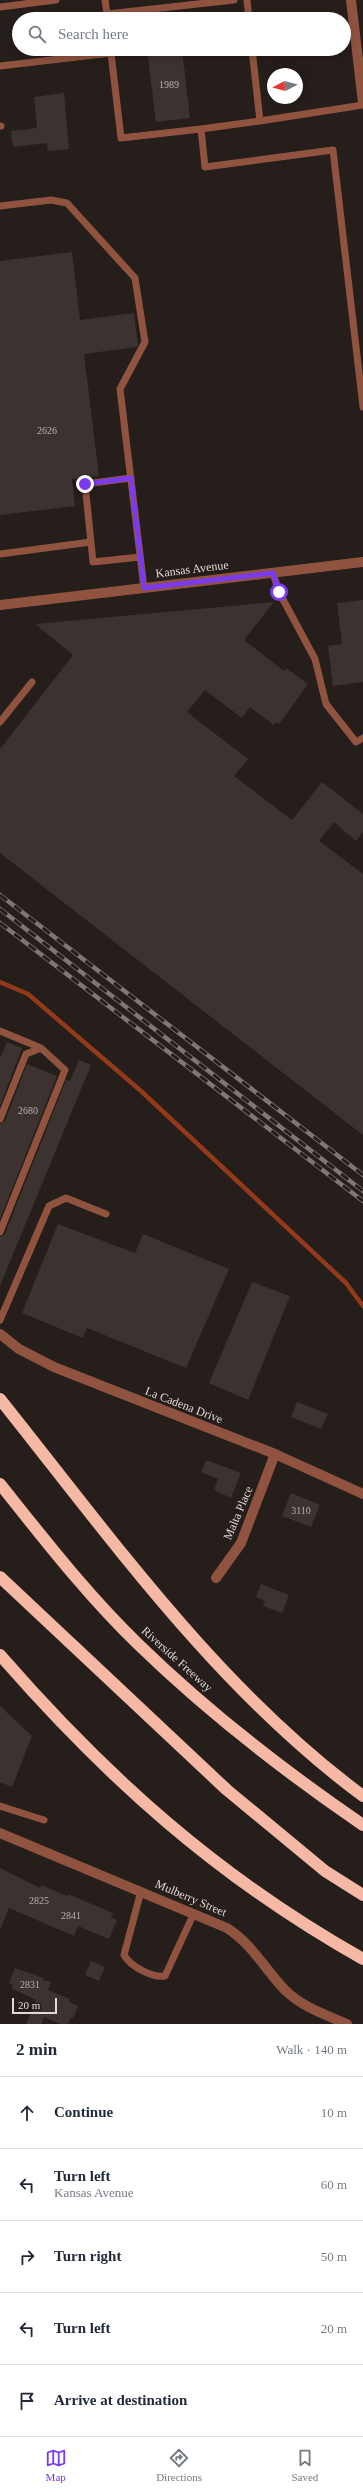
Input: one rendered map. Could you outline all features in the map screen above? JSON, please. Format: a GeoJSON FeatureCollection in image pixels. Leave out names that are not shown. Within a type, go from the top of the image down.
{"type":"FeatureCollection","features":[{"type":"Feature","properties":{"kind":"highway"},"geometry":{"type":"LineString","coordinates":[[0,1399],[137,1570],[214,1659],[298,1744],[363,1796]]}},
{"type":"Feature","properties":{"kind":"highway","name":"Riverside Freeway"},"geometry":{"type":"LineString","coordinates":[[0,1484],[73,1575],[138,1644],[224,1720],[363,1825]]}},
{"type":"Feature","properties":{"kind":"highway"},"geometry":{"type":"LineString","coordinates":[[0,1578],[227,1790],[325,1871],[363,1895]]}},
{"type":"Feature","properties":{"kind":"highway"},"geometry":{"type":"LineString","coordinates":[[0,1655],[62,1724],[108,1770],[182,1836],[249,1888],[363,1959]]}},
{"type":"Feature","properties":{"kind":"street"},"geometry":{"type":"LineString","coordinates":[[351,0],[363,104]]}},
{"type":"Feature","properties":{"kind":"street","name":"Kansas Avenue"},"geometry":{"type":"LineString","coordinates":[[0,606],[363,562]]}},
{"type":"Feature","properties":{"kind":"street","name":"La Cadena Drive"},"geometry":{"type":"LineString","coordinates":[[0,1334],[19,1349],[54,1366],[275,1454],[363,1494]]}},
{"type":"Feature","properties":{"kind":"street","name":"Malta Place"},"geometry":{"type":"LineString","coordinates":[[216,1578],[241,1543],[275,1454]]}},
{"type":"Feature","properties":{"kind":"street","name":"Mulberry Street"},"geometry":{"type":"LineString","coordinates":[[0,1833],[213,1920],[239,1936],[249,1945],[286,1991],[302,2003],[347,2024]]}},
{"type":"Feature","properties":{"kind":"lane"},"geometry":{"type":"LineString","coordinates":[[0,8],[56,0]]}},
{"type":"Feature","properties":{"kind":"lane"},"geometry":{"type":"LineString","coordinates":[[105,0],[106,12]]}},
{"type":"Feature","properties":{"kind":"lane"},"geometry":{"type":"LineString","coordinates":[[144,12],[234,0]]}},
{"type":"Feature","properties":{"kind":"lane"},"geometry":{"type":"LineString","coordinates":[[247,0],[248,12]]}},
{"type":"Feature","properties":{"kind":"lane"},"geometry":{"type":"LineString","coordinates":[[0,66],[74,56]]}},
{"type":"Feature","properties":{"kind":"lane"},"geometry":{"type":"LineString","coordinates":[[112,56],[121,138],[260,121],[363,104]]}},
{"type":"Feature","properties":{"kind":"lane"},"geometry":{"type":"LineString","coordinates":[[253,56],[260,121]]}},
{"type":"Feature","properties":{"kind":"lane"},"geometry":{"type":"LineString","coordinates":[[200,129],[205,167],[333,150],[363,407]]}},
{"type":"Feature","properties":{"kind":"lane"},"geometry":{"type":"LineString","coordinates":[[0,206],[51,200],[67,203],[135,278],[145,342],[120,388],[144,588]]}},
{"type":"Feature","properties":{"kind":"lane"},"geometry":{"type":"LineString","coordinates":[[131,478],[85,484],[93,562],[140,557]]}},
{"type":"Feature","properties":{"kind":"lane"},"geometry":{"type":"LineString","coordinates":[[0,554],[91,542]]}},
{"type":"Feature","properties":{"kind":"lane"},"geometry":{"type":"LineString","coordinates":[[273,573],[279,592],[315,660],[326,704],[356,742],[363,738]]}},
{"type":"Feature","properties":{"kind":"lane"},"geometry":{"type":"LineString","coordinates":[[0,722],[32,682]]}},
{"type":"Feature","properties":{"kind":"lane"},"geometry":{"type":"LineString","coordinates":[[0,1031],[41,1048],[65,1070],[0,1232]]}},
{"type":"Feature","properties":{"kind":"lane"},"geometry":{"type":"LineString","coordinates":[[0,1119],[26,1054],[41,1048]]}},
{"type":"Feature","properties":{"kind":"lane"},"geometry":{"type":"LineString","coordinates":[[0,1320],[49,1206],[66,1198],[106,1214]]}},
{"type":"Feature","properties":{"kind":"lane"},"geometry":{"type":"LineString","coordinates":[[0,1806],[44,1820]]}},
{"type":"Feature","properties":{"kind":"lane"},"geometry":{"type":"LineString","coordinates":[[141,1891],[124,1955],[128,1962],[158,1977],[165,1976],[194,1912]]}},
{"type":"Feature","properties":{"kind":"building"},"geometry":{"type":"Polygon","coordinates":[[[148,56],[183,56],[190,118],[156,122],[148,56]]]}},
{"type":"Feature","properties":{"kind":"building"},"geometry":{"type":"Polygon","coordinates":[[[64,93],[69,149],[48,151],[47,143],[13,147],[11,131],[37,128],[34,97],[64,93]]]}},
{"type":"Feature","properties":{"kind":"building"},"geometry":{"type":"Polygon","coordinates":[[[72,252],[80,320],[134,313],[138,345],[137,347],[84,354],[99,476],[72,479],[75,506],[0,515],[0,261],[72,252]]]}},
{"type":"Feature","properties":{"kind":"building"},"geometry":{"type":"Polygon","coordinates":[[[363,600],[363,682],[333,686],[328,646],[342,644],[337,603],[363,600]]]}},
{"type":"Feature","properties":{"kind":"building"},"geometry":{"type":"Polygon","coordinates":[[[274,602],[244,640],[284,671],[286,668],[308,684],[279,724],[276,722],[274,725],[250,707],[242,718],[205,690],[187,712],[248,759],[234,776],[292,820],[322,782],[363,814],[363,832],[356,841],[334,822],[319,841],[363,874],[363,1135],[0,853],[0,749],[73,655],[35,624],[274,602]]]}},
{"type":"Feature","properties":{"kind":"building"},"geometry":{"type":"Polygon","coordinates":[[[7,1042],[22,1048],[0,1106],[0,1058],[7,1042]]]}},
{"type":"Feature","properties":{"kind":"building"},"geometry":{"type":"Polygon","coordinates":[[[79,1060],[91,1065],[0,1286],[0,1237],[5,1234],[66,1080],[70,1081],[79,1060]]]}},
{"type":"Feature","properties":{"kind":"building"},"geometry":{"type":"Polygon","coordinates":[[[27,1064],[57,1076],[0,1219],[0,1124],[5,1121],[27,1064]]]}},
{"type":"Feature","properties":{"kind":"building"},"geometry":{"type":"Polygon","coordinates":[[[58,1224],[135,1253],[143,1234],[229,1269],[186,1368],[87,1328],[83,1338],[22,1313],[58,1224]]]}},
{"type":"Feature","properties":{"kind":"building"},"geometry":{"type":"Polygon","coordinates":[[[252,1282],[290,1296],[248,1400],[209,1383],[252,1282]]]}},
{"type":"Feature","properties":{"kind":"building"},"geometry":{"type":"Polygon","coordinates":[[[297,1402],[328,1414],[321,1429],[291,1417],[297,1402]]]}},
{"type":"Feature","properties":{"kind":"building"},"geometry":{"type":"Polygon","coordinates":[[[206,1460],[241,1473],[231,1498],[214,1490],[218,1479],[201,1472],[206,1460]]]}},
{"type":"Feature","properties":{"kind":"building"},"geometry":{"type":"Polygon","coordinates":[[[291,1493],[320,1505],[311,1527],[282,1516],[291,1493]]]}},
{"type":"Feature","properties":{"kind":"building"},"geometry":{"type":"Polygon","coordinates":[[[261,1584],[289,1595],[282,1613],[263,1606],[265,1601],[256,1597],[261,1584]]]}},
{"type":"Feature","properties":{"kind":"building"},"geometry":{"type":"Polygon","coordinates":[[[0,1706],[32,1736],[12,1787],[0,1782],[0,1706]]]}},
{"type":"Feature","properties":{"kind":"building"},"geometry":{"type":"Polygon","coordinates":[[[0,1868],[40,1888],[41,1885],[67,1896],[68,1894],[113,1913],[111,1917],[117,1920],[109,1939],[78,1926],[74,1936],[9,1908],[0,1930],[0,1868]]]}},
{"type":"Feature","properties":{"kind":"building"},"geometry":{"type":"Polygon","coordinates":[[[91,1961],[105,1967],[99,1981],[85,1975],[91,1961]]]}},
{"type":"Feature","properties":{"kind":"building"},"geometry":{"type":"Polygon","coordinates":[[[15,1968],[51,1982],[48,1990],[70,1999],[69,2002],[78,2006],[73,2019],[70,2018],[68,2024],[60,2024],[44,2017],[42,2024],[26,2024],[36,2000],[11,1988],[13,1985],[9,1983],[15,1968]]]}},
{"type":"Feature","properties":{"kind":"waterway"},"geometry":{"type":"LineString","coordinates":[[0,982],[28,994],[141,1091],[346,1283],[363,1306]]}},
{"type":"Feature","properties":{"kind":"railway"},"geometry":{"type":"LineString","coordinates":[[0,895],[363,1175]]}},
{"type":"Feature","properties":{"kind":"railway"},"geometry":{"type":"LineString","coordinates":[[0,909],[363,1191]]}},
{"type":"Feature","properties":{"kind":"railway"},"geometry":{"type":"LineString","coordinates":[[0,923],[363,1201]]}},
{"type":"Feature","properties":{"kind":"route"},"geometry":{"type":"LineString","coordinates":[[85,484],[131,478],[144,588],[273,573],[279,592]]}}]}
